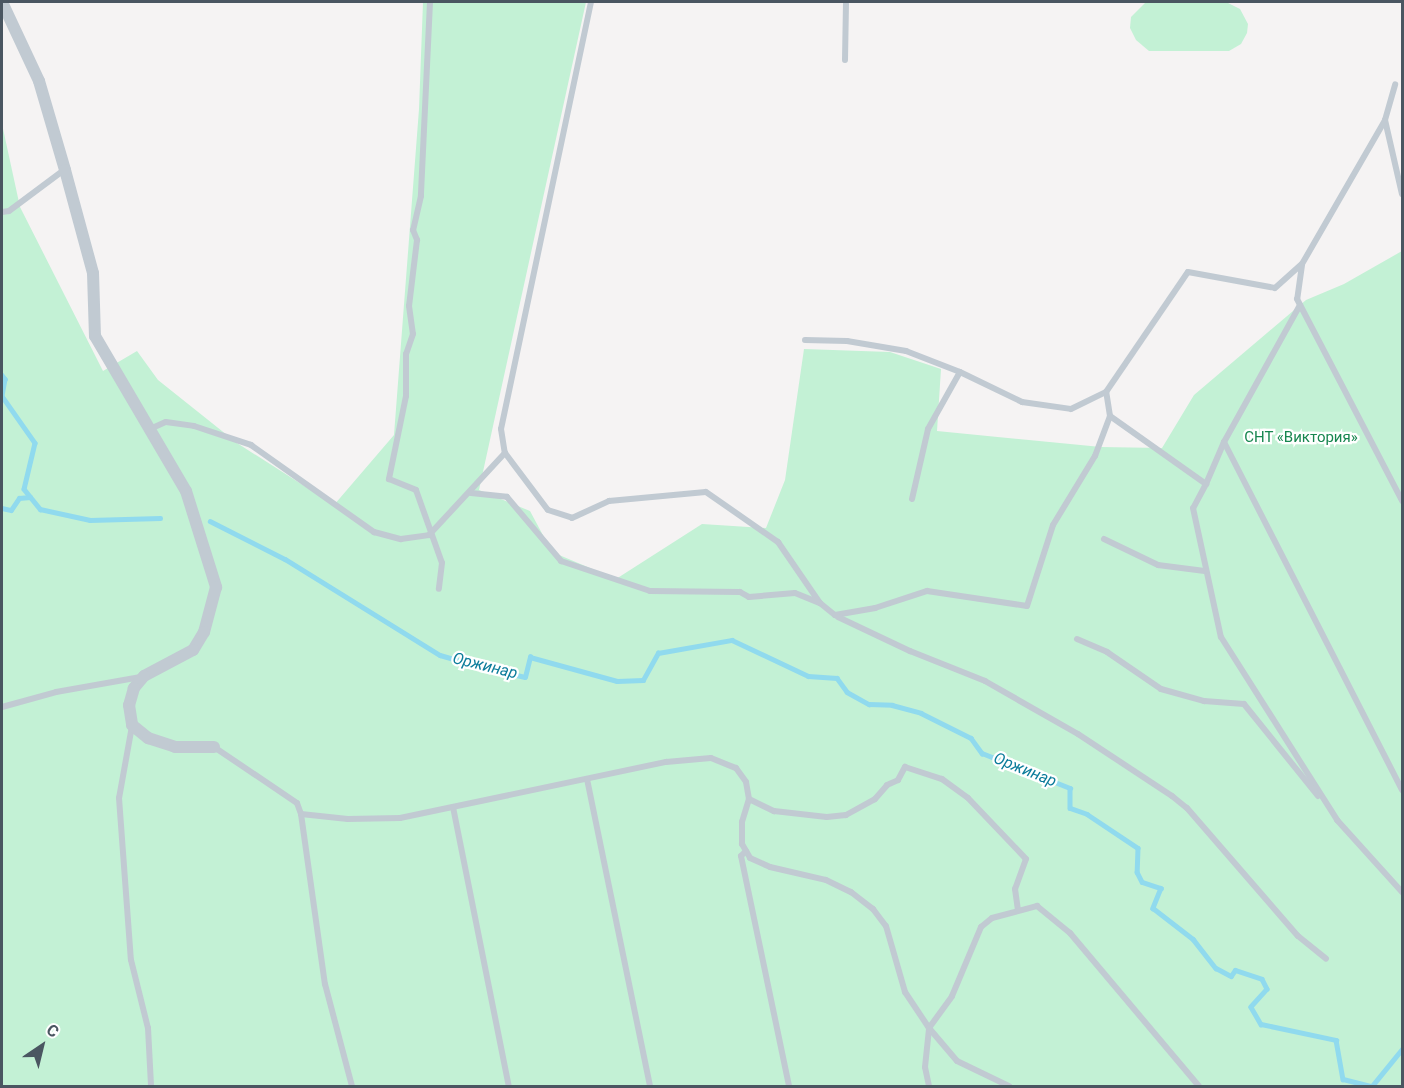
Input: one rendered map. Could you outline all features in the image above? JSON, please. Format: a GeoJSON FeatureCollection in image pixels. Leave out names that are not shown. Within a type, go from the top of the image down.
{"type":"FeatureCollection","features":[{"type":"Feature","properties":{"kind":"street"},"geometry":{"type":"LineString","coordinates":[[2,2],[39,81],[65,170],[93,273],[95,336],[186,491],[216,586],[204,632],[193,650],[144,676],[134,688],[129,705],[132,725],[148,738],[175,747],[214,747]]}},
{"type":"Feature","properties":{"kind":"lane"},"geometry":{"type":"LineString","coordinates":[[430,2],[420,196],[413,230],[417,240],[409,306],[413,334],[406,354],[406,396],[389,479],[416,490],[429,535],[442,562],[439,589]]}},
{"type":"Feature","properties":{"kind":"lane"},"geometry":{"type":"LineString","coordinates":[[591,2],[501,429],[505,453],[548,510],[572,518],[609,501],[706,492],[778,542],[820,603],[835,615],[910,651],[978,677],[1078,734],[1172,796],[1187,808],[1298,936],[1326,959]]}},
{"type":"Feature","properties":{"kind":"lane"},"geometry":{"type":"LineString","coordinates":[[846,4],[846,60]]}},
{"type":"Feature","properties":{"kind":"lane"},"geometry":{"type":"LineString","coordinates":[[805,340],[847,340],[906,351],[960,372],[1022,402],[1071,409],[1106,393],[1188,272],[1275,288],[1302,264],[1385,120],[1395,84]]}},
{"type":"Feature","properties":{"kind":"lane"},"geometry":{"type":"LineString","coordinates":[[1385,120],[1402,194]]}},
{"type":"Feature","properties":{"kind":"lane"},"geometry":{"type":"LineString","coordinates":[[2,212],[9,211],[65,170]]}},
{"type":"Feature","properties":{"kind":"lane"},"geometry":{"type":"LineString","coordinates":[[1302,264],[1297,299],[1402,501]]}},
{"type":"Feature","properties":{"kind":"lane"},"geometry":{"type":"LineString","coordinates":[[1300,305],[1224,442],[1193,508],[1221,637],[1337,820]]}},
{"type":"Feature","properties":{"kind":"lane"},"geometry":{"type":"LineString","coordinates":[[912,499],[928,429],[960,372]]}},
{"type":"Feature","properties":{"kind":"lane"},"geometry":{"type":"LineString","coordinates":[[835,615],[875,608],[927,591],[1027,606],[1053,525],[1095,456],[1110,416],[1106,393]]}},
{"type":"Feature","properties":{"kind":"lane"},"geometry":{"type":"LineString","coordinates":[[1110,416],[1206,484]]}},
{"type":"Feature","properties":{"kind":"lane"},"geometry":{"type":"LineString","coordinates":[[150,429],[166,422],[194,426],[251,445],[374,532],[401,539],[429,535],[471,493],[505,453]]}},
{"type":"Feature","properties":{"kind":"lane"},"geometry":{"type":"LineString","coordinates":[[1224,442],[1402,790]]}},
{"type":"Feature","properties":{"kind":"lane"},"geometry":{"type":"LineString","coordinates":[[471,493],[507,497],[561,561],[650,591],[740,592],[749,597],[795,593],[820,603]]}},
{"type":"Feature","properties":{"kind":"lane"},"geometry":{"type":"LineString","coordinates":[[1104,539],[1158,565],[1205,571]]}},
{"type":"Feature","properties":{"kind":"lane"},"geometry":{"type":"LineString","coordinates":[[1077,639],[1107,652],[1161,689],[1197,700],[1244,704],[1337,820],[1402,892]]}},
{"type":"Feature","properties":{"kind":"lane"},"geometry":{"type":"LineString","coordinates":[[2,707],[56,692],[144,676]]}},
{"type":"Feature","properties":{"kind":"lane"},"geometry":{"type":"LineString","coordinates":[[132,725],[119,798],[131,960],[148,1028],[151,1086]]}},
{"type":"Feature","properties":{"kind":"lane"},"geometry":{"type":"LineString","coordinates":[[214,747],[297,803],[301,814],[326,984],[352,1086]]}},
{"type":"Feature","properties":{"kind":"lane"},"geometry":{"type":"LineString","coordinates":[[301,814],[348,819],[400,818],[666,762],[711,758],[736,768],[746,782],[749,799],[742,822],[746,851],[750,858],[770,867],[834,884],[873,909],[886,926],[905,992],[929,1028],[957,1061],[1009,1086]]}},
{"type":"Feature","properties":{"kind":"lane"},"geometry":{"type":"LineString","coordinates":[[749,799],[774,811],[828,817],[846,815],[875,799],[886,785],[898,780],[905,767],[942,779],[968,798],[1026,859],[1015,888],[1018,910]]}},
{"type":"Feature","properties":{"kind":"lane"},"geometry":{"type":"LineString","coordinates":[[587,780],[650,1086]]}},
{"type":"Feature","properties":{"kind":"lane"},"geometry":{"type":"LineString","coordinates":[[453,807],[509,1086]]}},
{"type":"Feature","properties":{"kind":"lane"},"geometry":{"type":"LineString","coordinates":[[746,851],[741,856],[789,1086]]}},
{"type":"Feature","properties":{"kind":"lane"},"geometry":{"type":"LineString","coordinates":[[929,1086],[925,1066],[929,1028],[952,996],[981,927],[992,918],[1037,906],[1070,933],[1200,1086]]}},
{"type":"Feature","properties":{"kind":"green space","name":"СНТ «Виктория»"},"geometry":{"type":"Polygon","coordinates":[[[423,2],[586,2],[479,490],[530,511],[552,552],[616,579],[702,524],[766,528],[785,480],[804,349],[890,352],[941,369],[937,431],[1101,447],[1162,448],[1194,395],[1306,300],[1344,284],[1402,251],[1402,1086],[2,1086],[2,124],[20,207],[103,371],[137,351],[158,380],[237,443],[334,505],[394,435],[419,109],[423,2]]]}},
{"type":"Feature","properties":{"kind":"green space"},"geometry":{"type":"Polygon","coordinates":[[[1146,2],[1226,2],[1240,9],[1248,24],[1247,33],[1241,44],[1229,51],[1149,51],[1136,40],[1130,28],[1131,17],[1146,2]]]}},
{"type":"Feature","properties":{"kind":"waterway"},"geometry":{"type":"LineString","coordinates":[[2,375],[5,379],[2,396],[35,443],[24,489],[40,509],[90,520],[160,518]]}},
{"type":"Feature","properties":{"kind":"waterway"},"geometry":{"type":"LineString","coordinates":[[2,508],[11,510],[19,498],[30,497]]}},
{"type":"Feature","properties":{"kind":"waterway","name":"Оржинар"},"geometry":{"type":"LineString","coordinates":[[210,521],[285,559],[440,655],[475,665],[525,677],[530,657],[617,681],[643,680],[658,653],[732,640],[808,676],[837,678],[847,692],[869,704],[892,705],[921,713],[971,738],[982,753],[1070,788],[1070,808],[1087,814],[1138,848],[1137,872],[1142,882],[1161,888],[1153,908],[1193,939],[1216,968],[1231,976],[1235,970],[1262,979],[1267,989],[1251,1007],[1261,1024],[1336,1040],[1343,1079],[1371,1086]]}},
{"type":"Feature","properties":{"kind":"waterway"},"geometry":{"type":"LineString","coordinates":[[1372,1086],[1402,1049]]}}]}
